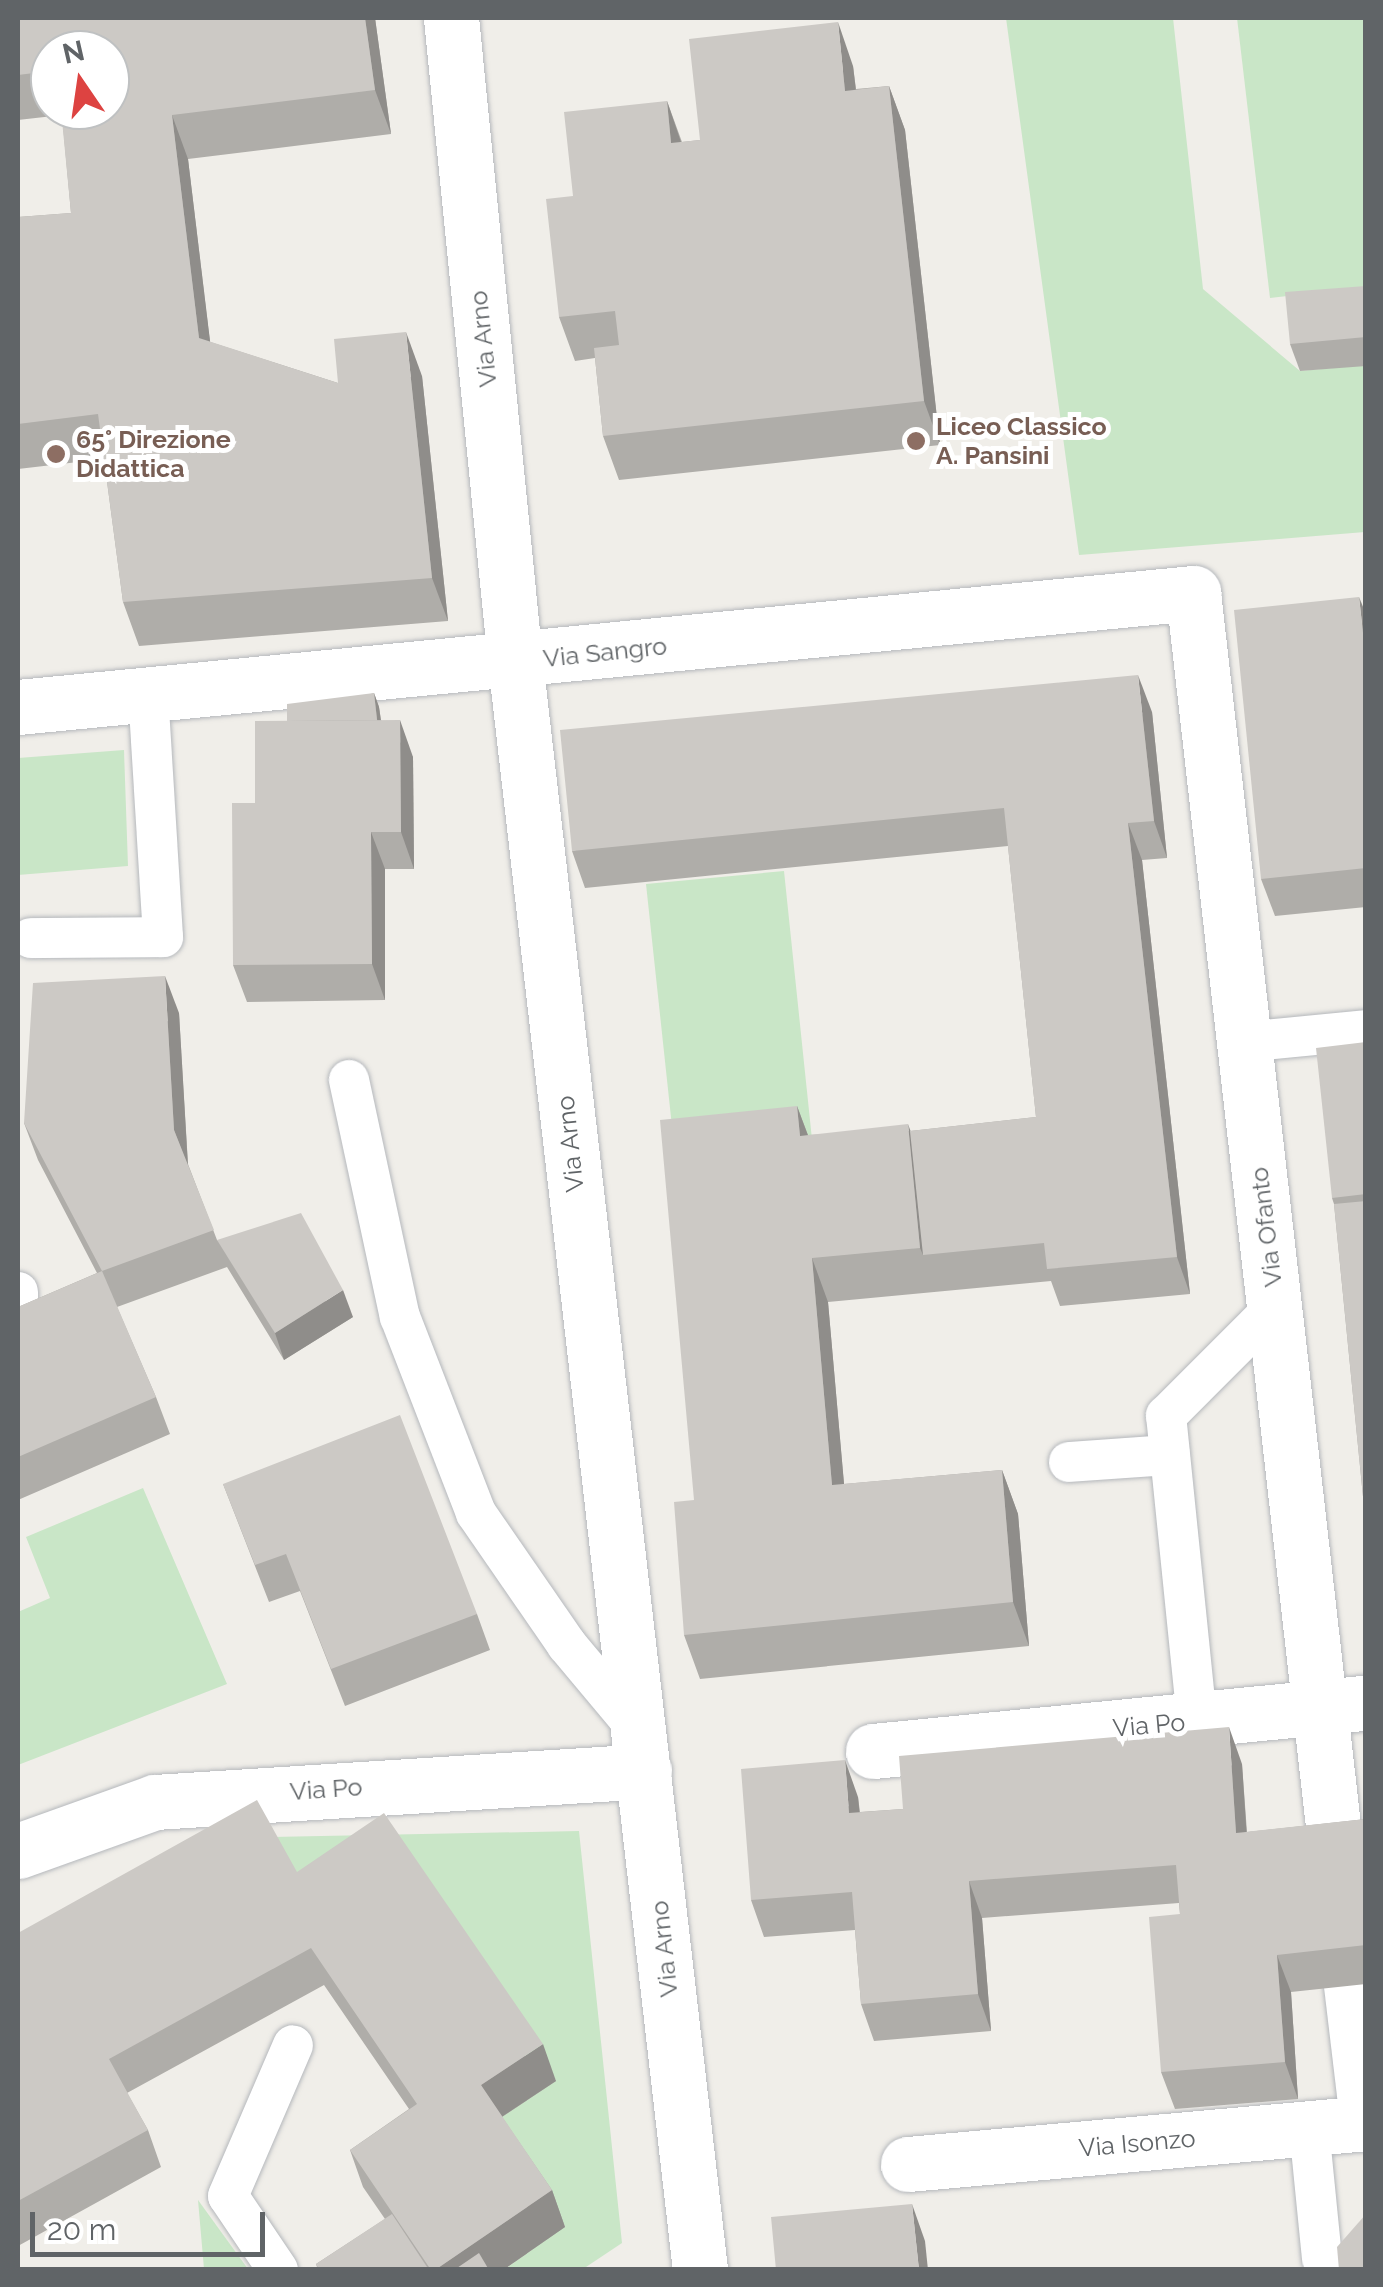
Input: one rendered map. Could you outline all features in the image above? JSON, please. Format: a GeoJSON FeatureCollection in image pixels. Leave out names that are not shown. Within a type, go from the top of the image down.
{"type":"FeatureCollection","features":[{"type":"Feature","properties":{"kind":"street","name":"Via Arno"},"geometry":{"type":"LineString","coordinates":[[451,18],[516,661],[700,2270]]}},
{"type":"Feature","properties":{"kind":"street","name":"Via Sangro"},"geometry":{"type":"LineString","coordinates":[[18,706],[1193,593]]}},
{"type":"Feature","properties":{"kind":"street","name":"Via Ofanto"},"geometry":{"type":"LineString","coordinates":[[1193,593],[1275,1306],[1342,1706],[1337,1860]]}},
{"type":"Feature","properties":{"kind":"street","name":"Via Po"},"geometry":{"type":"LineString","coordinates":[[873,1750],[1342,1706]]}},
{"type":"Feature","properties":{"kind":"street","name":"Via Po"},"geometry":{"type":"LineString","coordinates":[[18,1851],[156,1802],[641,1751]]}},
{"type":"Feature","properties":{"kind":"street"},"geometry":{"type":"LineString","coordinates":[[1350,1985],[1366,2110]]}},
{"type":"Feature","properties":{"kind":"street","name":"Via Isonzo"},"geometry":{"type":"LineString","coordinates":[[908,2164],[1366,2122]]}},
{"type":"Feature","properties":{"kind":"lane"},"geometry":{"type":"LineString","coordinates":[[31,938],[163,937],[148,694]]}},
{"type":"Feature","properties":{"kind":"lane"},"geometry":{"type":"LineString","coordinates":[[1244,1042],[1366,1030]]}},
{"type":"Feature","properties":{"kind":"lane"},"geometry":{"type":"LineString","coordinates":[[348,1080],[400,1317],[476,1512],[641,1751]]}},
{"type":"Feature","properties":{"kind":"lane"},"geometry":{"type":"LineString","coordinates":[[18,1292],[18,1306]]}},
{"type":"Feature","properties":{"kind":"lane"},"geometry":{"type":"LineString","coordinates":[[1198,1720],[1166,1416],[1275,1306]]}},
{"type":"Feature","properties":{"kind":"lane"},"geometry":{"type":"LineString","coordinates":[[1069,1462],[1170,1454]]}},
{"type":"Feature","properties":{"kind":"lane"},"geometry":{"type":"LineString","coordinates":[[224,1836],[272,1792]]}},
{"type":"Feature","properties":{"kind":"lane"},"geometry":{"type":"LineString","coordinates":[[278,2270],[228,2196],[293,2044]]}},
{"type":"Feature","properties":{"kind":"lane"},"geometry":{"type":"LineString","coordinates":[[1309,2128],[1322,2258]]}},
{"type":"Feature","properties":{"kind":"green space"},"geometry":{"type":"Polygon","coordinates":[[[1006,18],[1173,18],[1203,289],[1300,371],[1365,365],[1365,532],[1079,555],[1006,18]]]}},
{"type":"Feature","properties":{"kind":"green space"},"geometry":{"type":"Polygon","coordinates":[[[1237,18],[1365,18],[1365,287],[1270,298],[1237,18]]]}},
{"type":"Feature","properties":{"kind":"green space"},"geometry":{"type":"Polygon","coordinates":[[[124,750],[128,866],[18,875],[18,758],[124,750]]]}},
{"type":"Feature","properties":{"kind":"green space"},"geometry":{"type":"Polygon","coordinates":[[[784,871],[813,1149],[676,1164],[646,884],[784,871]]]}},
{"type":"Feature","properties":{"kind":"green space"},"geometry":{"type":"Polygon","coordinates":[[[143,1488],[227,1684],[18,1765],[18,1612],[50,1598],[26,1537],[143,1488]]]}},
{"type":"Feature","properties":{"kind":"green space"},"geometry":{"type":"Polygon","coordinates":[[[579,1831],[622,2243],[583,2269],[505,2269],[565,2226],[494,2122],[556,2080],[311,1909],[271,1837],[579,1831]]]}},
{"type":"Feature","properties":{"kind":"green space"},"geometry":{"type":"Polygon","coordinates":[[[198,2200],[248,2269],[204,2269],[198,2200]]]}},
{"type":"Feature","properties":{"kind":"building"},"geometry":{"type":"Polygon","coordinates":[[[18,18],[365,18],[375,90],[172,115],[199,338],[338,383],[334,339],[406,332],[432,578],[123,602],[98,414],[18,424],[18,217],[71,213],[63,130],[130,130],[130,30],[30,30],[30,74],[18,75],[18,18]]]}},
{"type":"Feature","properties":{"kind":"building"},"geometry":{"type":"Polygon","coordinates":[[[838,22],[845,91],[889,86],[924,401],[603,436],[594,348],[619,345],[615,311],[559,317],[546,199],[573,196],[564,112],[667,101],[671,143],[700,140],[689,39],[838,22]]]}},
{"type":"Feature","properties":{"kind":"building"},"geometry":{"type":"Polygon","coordinates":[[[1366,286],[1366,337],[1290,344],[1285,292],[1366,286]]]}},
{"type":"Feature","properties":{"kind":"building"},"geometry":{"type":"Polygon","coordinates":[[[1359,597],[1366,660],[1366,868],[1261,879],[1234,610],[1359,597]]]}},
{"type":"Feature","properties":{"kind":"building"},"geometry":{"type":"Polygon","coordinates":[[[1138,675],[1154,821],[1128,823],[1177,1257],[1047,1269],[1044,1243],[923,1255],[910,1131],[1036,1117],[1004,808],[572,851],[560,730],[1138,675]]]}},
{"type":"Feature","properties":{"kind":"building"},"geometry":{"type":"Polygon","coordinates":[[[374,693],[377,720],[287,721],[287,704],[374,693]]]}},
{"type":"Feature","properties":{"kind":"building"},"geometry":{"type":"Polygon","coordinates":[[[400,720],[401,832],[371,832],[372,964],[233,965],[232,803],[255,803],[255,721],[400,720]]]}},
{"type":"Feature","properties":{"kind":"building"},"geometry":{"type":"Polygon","coordinates":[[[165,976],[174,1130],[214,1230],[102,1271],[24,1123],[33,983],[165,976]]]}},
{"type":"Feature","properties":{"kind":"building"},"geometry":{"type":"Polygon","coordinates":[[[1366,1042],[1366,1194],[1332,1198],[1316,1048],[1366,1042]]]}},
{"type":"Feature","properties":{"kind":"building"},"geometry":{"type":"Polygon","coordinates":[[[797,1106],[800,1136],[908,1124],[920,1248],[812,1258],[832,1485],[1002,1470],[1013,1602],[684,1635],[674,1502],[694,1500],[660,1120],[797,1106]]]}},
{"type":"Feature","properties":{"kind":"building"},"geometry":{"type":"Polygon","coordinates":[[[1366,1201],[1366,1527],[1334,1204],[1366,1201]]]}},
{"type":"Feature","properties":{"kind":"building"},"geometry":{"type":"Polygon","coordinates":[[[301,1213],[343,1290],[275,1333],[217,1240],[301,1213]]]}},
{"type":"Feature","properties":{"kind":"building"},"geometry":{"type":"Polygon","coordinates":[[[102,1271],[156,1397],[18,1457],[18,1307],[102,1271]]]}},
{"type":"Feature","properties":{"kind":"building"},"geometry":{"type":"Polygon","coordinates":[[[400,1415],[477,1614],[331,1669],[286,1554],[255,1565],[223,1484],[400,1415]]]}},
{"type":"Feature","properties":{"kind":"building"},"geometry":{"type":"Polygon","coordinates":[[[1229,1727],[1236,1833],[1366,1819],[1366,1945],[1277,1955],[1285,2062],[1161,2072],[1149,1917],[1180,1914],[1176,1865],[969,1881],[978,1994],[861,2004],[852,1892],[751,1900],[741,1769],[845,1760],[849,1813],[903,1809],[899,1756],[1229,1727]]]}},
{"type":"Feature","properties":{"kind":"building"},"geometry":{"type":"Polygon","coordinates":[[[257,1800],[297,1872],[384,1813],[543,2044],[481,2085],[552,2190],[435,2270],[431,2270],[350,2150],[417,2104],[311,1948],[109,2059],[148,2130],[18,2201],[18,1933],[257,1800]]]}},
{"type":"Feature","properties":{"kind":"building"},"geometry":{"type":"Polygon","coordinates":[[[912,2204],[919,2270],[776,2270],[771,2217],[912,2204]]]}},
{"type":"Feature","properties":{"kind":"building"},"geometry":{"type":"Polygon","coordinates":[[[392,2214],[429,2270],[319,2270],[316,2264],[392,2214]]]}},
{"type":"Feature","properties":{"kind":"building"},"geometry":{"type":"Polygon","coordinates":[[[1366,2214],[1366,2270],[1339,2270],[1337,2247],[1366,2214]]]}},
{"type":"Feature","properties":{"kind":"building"},"geometry":{"type":"Polygon","coordinates":[[[479,2253],[489,2270],[454,2270],[479,2253]]]}},
{"type":"Feature","properties":{"kind":"place","name":"Liceo Classico A. Pansini"},"geometry":{"type":"Point","coordinates":[916,441]}},
{"type":"Feature","properties":{"kind":"place","name":"65° Direzione Didattica"},"geometry":{"type":"Point","coordinates":[56,454]}}]}
